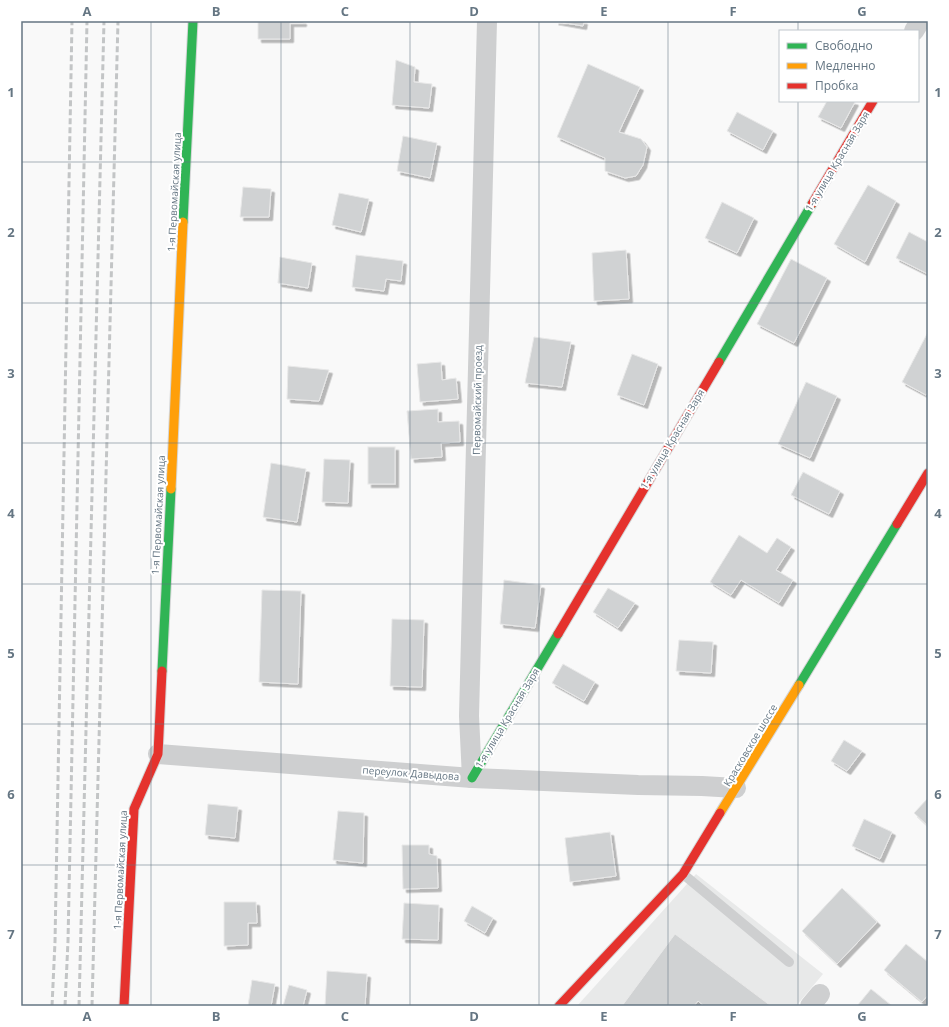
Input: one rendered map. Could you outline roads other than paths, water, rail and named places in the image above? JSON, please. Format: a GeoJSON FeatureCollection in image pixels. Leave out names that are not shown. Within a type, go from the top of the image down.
{"type":"FeatureCollection","features":[{"type":"Feature","properties":{"kind":"street","name":"1-я Первомайская улица"},"geometry":{"type":"LineString","coordinates":[[124,1006],[134,809],[158,754],[193,21]]}},
{"type":"Feature","properties":{"kind":"street","name":"Первомайский проезд"},"geometry":{"type":"LineString","coordinates":[[472,778],[469,716],[487,21]]}},
{"type":"Feature","properties":{"kind":"street"},"geometry":{"type":"LineString","coordinates":[[915,30],[920,21]]}},
{"type":"Feature","properties":{"kind":"street","name":"1-я улица Красная Заря"},"geometry":{"type":"LineString","coordinates":[[472,778],[872,102]]}},
{"type":"Feature","properties":{"kind":"street","name":"Красковское шоссе"},"geometry":{"type":"LineString","coordinates":[[560,1006],[683,874],[928,472]]}},
{"type":"Feature","properties":{"kind":"street","name":"переулок Давыдова"},"geometry":{"type":"LineString","coordinates":[[158,754],[472,778],[736,788]]}},
{"type":"Feature","properties":{"kind":"lane"},"geometry":{"type":"LineString","coordinates":[[683,874],[789,962]]}},
{"type":"Feature","properties":{"kind":"railway"},"geometry":{"type":"LineString","coordinates":[[52,1006],[55,942],[72,21]]}},
{"type":"Feature","properties":{"kind":"railway"},"geometry":{"type":"LineString","coordinates":[[65,1006],[68,941],[87,21]]}},
{"type":"Feature","properties":{"kind":"railway"},"geometry":{"type":"LineString","coordinates":[[79,1006],[104,21]]}},
{"type":"Feature","properties":{"kind":"railway"},"geometry":{"type":"LineString","coordinates":[[92,1006],[118,21]]}}]}
